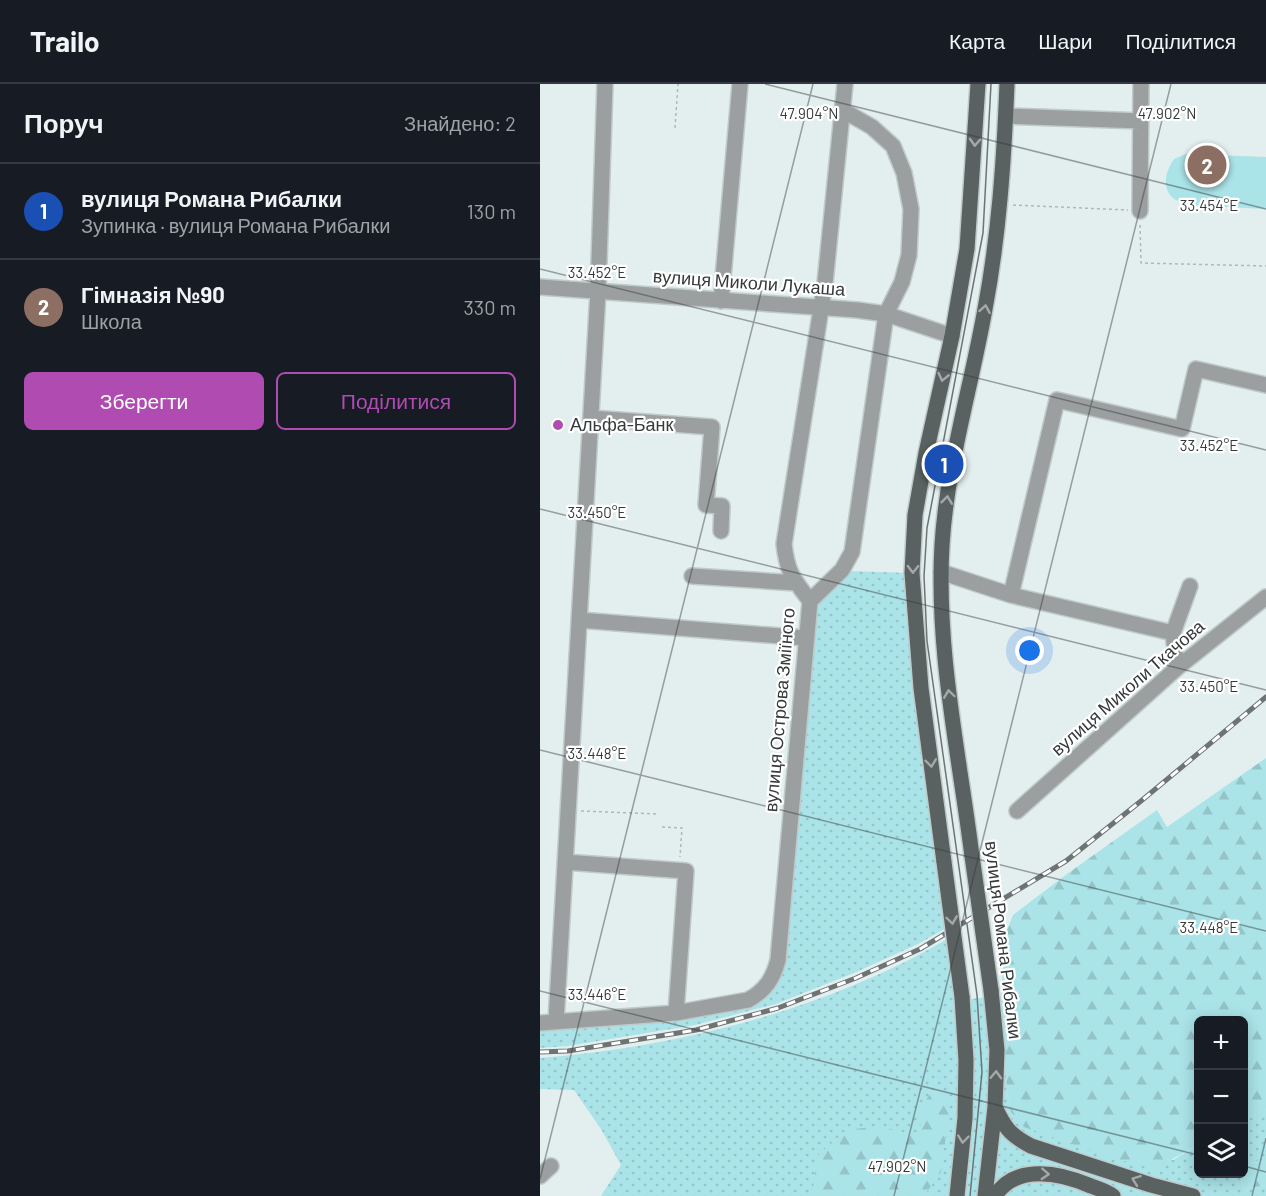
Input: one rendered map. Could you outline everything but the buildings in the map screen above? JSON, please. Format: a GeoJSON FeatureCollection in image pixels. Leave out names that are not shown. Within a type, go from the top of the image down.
{"type":"FeatureCollection","features":[{"type":"Feature","properties":{"kind":"main road"},"geometry":{"type":"LineString","coordinates":[[955,1193],[965,1106],[966,1060],[962,997],[921,688],[912,573],[915,515],[952,336],[967,249],[978,84]]}},
{"type":"Feature","properties":{"kind":"main road","name":"вулиця Романа Рибалки"},"geometry":{"type":"LineString","coordinates":[[985,1196],[995,1107],[997,1050],[991,990],[946,676],[941,626],[941,572],[948,490],[982,328],[1001,204],[1007,84]]}},
{"type":"Feature","properties":{"kind":"main road"},"geometry":{"type":"LineString","coordinates":[[995,1107],[1005,1127],[1016,1138],[1031,1146],[1151,1185],[1193,1196]]}},
{"type":"Feature","properties":{"kind":"main road"},"geometry":{"type":"LineString","coordinates":[[995,1196],[999,1189],[1015,1178],[1033,1174],[1061,1175],[1113,1196]]}},
{"type":"Feature","properties":{"kind":"street"},"geometry":{"type":"LineString","coordinates":[[548,1022],[565,862],[598,291],[605,84]]}},
{"type":"Feature","properties":{"kind":"street"},"geometry":{"type":"LineString","coordinates":[[721,301],[740,84]]}},
{"type":"Feature","properties":{"kind":"street","name":"вулиця Острова Зміїного"},"geometry":{"type":"LineString","coordinates":[[548,1022],[676,1013],[748,1000],[758,994],[774,975],[778,960],[810,601],[786,565],[784,544],[822,308],[845,84]]}},
{"type":"Feature","properties":{"kind":"street"},"geometry":{"type":"LineString","coordinates":[[1140,211],[1141,84]]}},
{"type":"Feature","properties":{"kind":"street"},"geometry":{"type":"LineString","coordinates":[[810,601],[842,570],[852,552],[885,314],[902,282],[909,255],[911,209],[904,173],[893,146],[872,127],[844,111]]}},
{"type":"Feature","properties":{"kind":"street"},"geometry":{"type":"LineString","coordinates":[[1006,116],[1141,121]]}},
{"type":"Feature","properties":{"kind":"street","name":"вулиця Миколи Лукаша"},"geometry":{"type":"LineString","coordinates":[[540,287],[857,310],[885,314],[952,336]]}},
{"type":"Feature","properties":{"kind":"street"},"geometry":{"type":"LineString","coordinates":[[1011,595],[1057,400],[1182,429],[1196,369],[1266,385]]}},
{"type":"Feature","properties":{"kind":"street"},"geometry":{"type":"LineString","coordinates":[[591,418],[711,427],[706,505],[722,506],[721,531]]}},
{"type":"Feature","properties":{"kind":"street"},"geometry":{"type":"LineString","coordinates":[[941,572],[1011,595],[1173,633]]}},
{"type":"Feature","properties":{"kind":"street"},"geometry":{"type":"LineString","coordinates":[[692,576],[796,583]]}},
{"type":"Feature","properties":{"kind":"street"},"geometry":{"type":"LineString","coordinates":[[1178,668],[1173,633],[1190,586]]}},
{"type":"Feature","properties":{"kind":"street","name":"вулиця Миколи Ткачова"},"geometry":{"type":"LineString","coordinates":[[1017,811],[1178,668],[1266,597]]}},
{"type":"Feature","properties":{"kind":"street"},"geometry":{"type":"LineString","coordinates":[[579,620],[806,638]]}},
{"type":"Feature","properties":{"kind":"street"},"geometry":{"type":"LineString","coordinates":[[565,862],[686,871],[676,1013]]}},
{"type":"Feature","properties":{"kind":"path"},"geometry":{"type":"LineString","coordinates":[[675,128],[678,84]]}},
{"type":"Feature","properties":{"kind":"path"},"geometry":{"type":"LineString","coordinates":[[1001,204],[1140,211],[1140,263],[1266,266]]}},
{"type":"Feature","properties":{"kind":"path"},"geometry":{"type":"LineString","coordinates":[[568,810],[658,814]]}},
{"type":"Feature","properties":{"kind":"path"},"geometry":{"type":"LineString","coordinates":[[662,827],[682,828],[680,870]]}},
{"type":"Feature","properties":{"kind":"green space"},"geometry":{"type":"Polygon","coordinates":[[[1186,154],[1266,157],[1266,209],[1187,205],[1173,198],[1166,187],[1167,173],[1174,159],[1186,154]]]}},
{"type":"Feature","properties":{"kind":"green space"},"geometry":{"type":"Polygon","coordinates":[[[850,571],[909,573],[948,927],[918,944],[854,973],[776,1004],[695,1025],[568,1046],[540,1048],[540,1025],[677,1015],[769,988],[817,603],[850,571]]]}},
{"type":"Feature","properties":{"kind":"green space"},"geometry":{"type":"Polygon","coordinates":[[[1266,758],[1266,1109],[1248,1119],[1248,1016],[1194,1016],[1194,1147],[1154,1169],[1109,1157],[1024,1127],[1011,1112],[1007,1091],[1001,996],[1005,935],[1013,915],[1157,810],[1167,827],[1266,758]]]}},
{"type":"Feature","properties":{"kind":"green space"},"geometry":{"type":"Polygon","coordinates":[[[949,938],[960,1000],[1001,996],[1007,1091],[1011,1112],[1173,1160],[1194,1147],[1194,1178],[1241,1178],[1245,1189],[1266,1185],[1266,1196],[601,1196],[621,1165],[601,1129],[574,1090],[540,1089],[540,1058],[646,1045],[699,1034],[804,1004],[903,963],[949,938]]]}},
{"type":"Feature","properties":{"kind":"green space"},"geometry":{"type":"Polygon","coordinates":[[[935,1086],[951,1097],[941,1172],[924,1196],[812,1196],[817,1156],[846,1130],[880,1126],[906,1133],[921,1132],[919,1111],[935,1086]]]}},
{"type":"Feature","properties":{"kind":"green space"},"geometry":{"type":"Polygon","coordinates":[[[1266,1109],[1266,1156],[1248,1166],[1248,1124],[1248,1119],[1266,1109]]]}},
{"type":"Feature","properties":{"kind":"green space"},"geometry":{"type":"Polygon","coordinates":[[[1266,1156],[1266,1185],[1245,1189],[1241,1178],[1248,1178],[1248,1166],[1266,1156]]]}},
{"type":"Feature","properties":{"kind":"tram line"},"geometry":{"type":"LineString","coordinates":[[970,1196],[982,1072],[977,995],[927,641],[924,576],[927,528],[983,233],[991,84]]}},
{"type":"Feature","properties":{"kind":"railway"},"geometry":{"type":"LineString","coordinates":[[540,1052],[568,1051],[696,1030],[778,1008],[856,978],[920,949],[1066,861],[1266,697]]}},
{"type":"Feature","properties":{"kind":"place","name":"Гімназія №90"},"geometry":{"type":"Point","coordinates":[1207,165]}},
{"type":"Feature","properties":{"kind":"place","name":"Альфа-Банк"},"geometry":{"type":"Point","coordinates":[558,425]}},
{"type":"Feature","properties":{"kind":"place","name":"вулиця Романа Рибалки"},"geometry":{"type":"Point","coordinates":[944,464]}}]}
